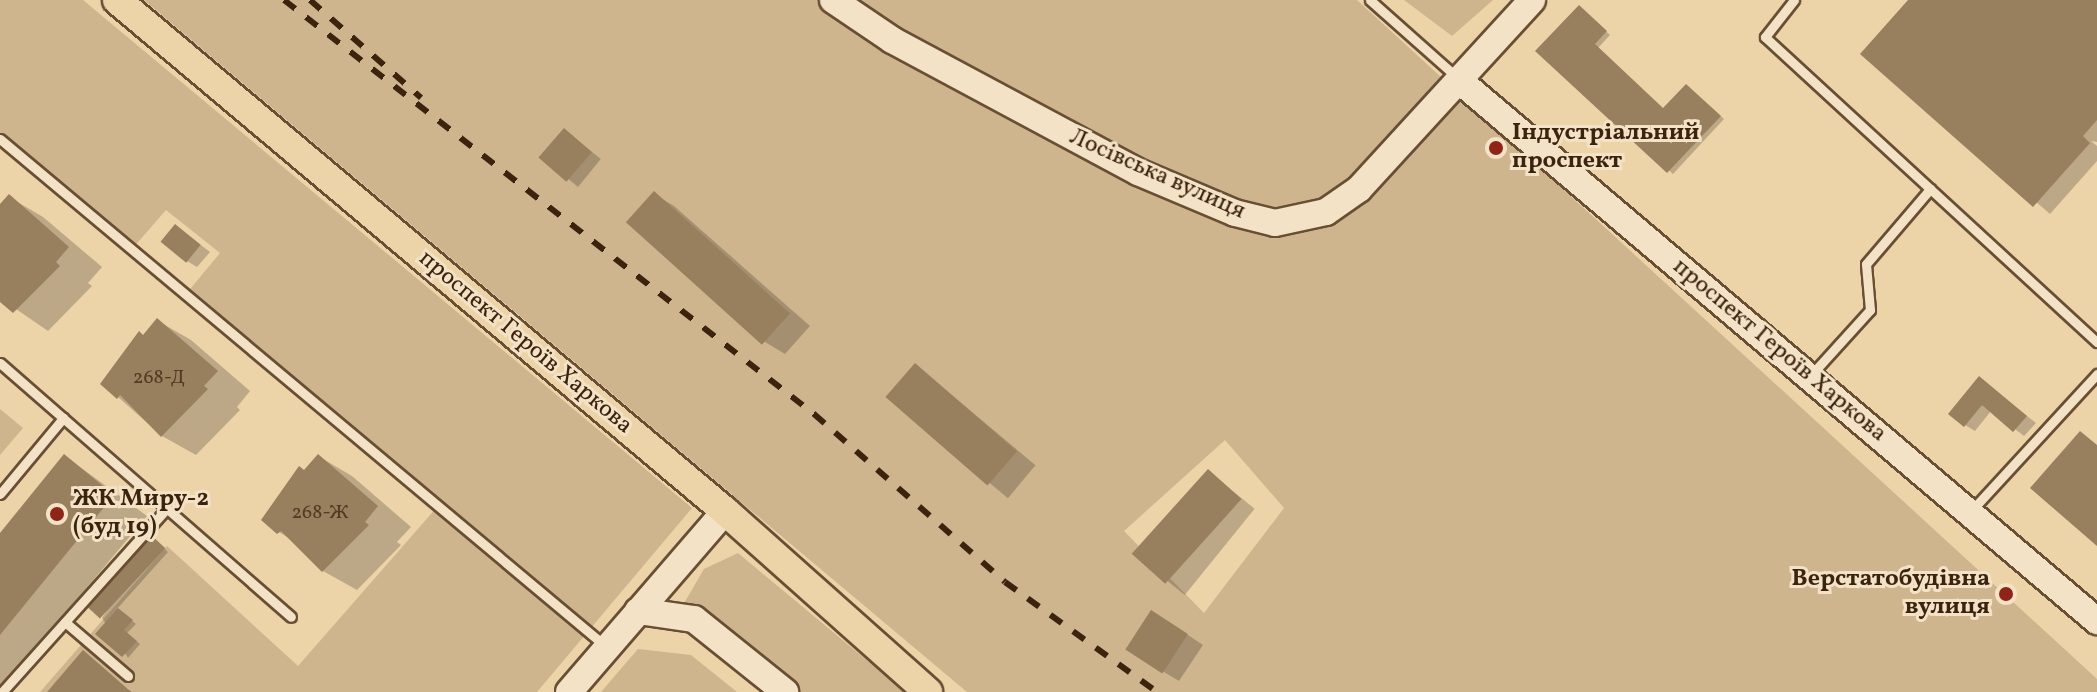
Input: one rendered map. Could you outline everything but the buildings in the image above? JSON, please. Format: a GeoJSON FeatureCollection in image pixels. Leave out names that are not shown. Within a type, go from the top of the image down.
{"type":"FeatureCollection","features":[{"type":"Feature","properties":{"kind":"main road","name":"проспект Героїв Харкова"},"geometry":{"type":"LineString","coordinates":[[117,0],[725,511],[925,691]]}},
{"type":"Feature","properties":{"kind":"street","name":"Лосівська вулиця"},"geometry":{"type":"LineString","coordinates":[[833,0],[892,40],[1124,165],[1235,213],[1275,223],[1326,212],[1359,189],[1461,82],[1532,0]]}},
{"type":"Feature","properties":{"kind":"street","name":"проспект Героїв Харкова"},"geometry":{"type":"LineString","coordinates":[[1461,82],[2097,621]]}},
{"type":"Feature","properties":{"kind":"street"},"geometry":{"type":"LineString","coordinates":[[569,692],[725,511]]}},
{"type":"Feature","properties":{"kind":"street"},"geometry":{"type":"LineString","coordinates":[[638,611],[694,619],[785,692]]}},
{"type":"Feature","properties":{"kind":"lane"},"geometry":{"type":"LineString","coordinates":[[1370,0],[1461,82]]}},
{"type":"Feature","properties":{"kind":"lane"},"geometry":{"type":"LineString","coordinates":[[1794,0],[1765,37],[2097,342]]}},
{"type":"Feature","properties":{"kind":"lane"},"geometry":{"type":"LineString","coordinates":[[0,139],[607,648]]}},
{"type":"Feature","properties":{"kind":"lane"},"geometry":{"type":"LineString","coordinates":[[1809,377],[1870,310],[1866,264],[1930,189]]}},
{"type":"Feature","properties":{"kind":"lane"},"geometry":{"type":"LineString","coordinates":[[0,363],[291,617]]}},
{"type":"Feature","properties":{"kind":"lane"},"geometry":{"type":"LineString","coordinates":[[1969,512],[2097,374]]}},
{"type":"Feature","properties":{"kind":"lane"},"geometry":{"type":"LineString","coordinates":[[0,494],[63,418]]}},
{"type":"Feature","properties":{"kind":"lane"},"geometry":{"type":"LineString","coordinates":[[2,692],[167,508]]}},
{"type":"Feature","properties":{"kind":"lane"},"geometry":{"type":"LineString","coordinates":[[65,622],[128,676]]}},
{"type":"Feature","properties":{"kind":"shaded area"},"geometry":{"type":"Polygon","coordinates":[[[0,0],[83,0],[692,508],[537,692],[132,692],[83,651],[47,692],[40,692],[167,546],[298,666],[438,506],[186,294],[220,253],[166,210],[132,249],[0,139],[0,0]]]}},
{"type":"Feature","properties":{"kind":"shaded area"},"geometry":{"type":"Polygon","coordinates":[[[144,0],[1357,0],[2097,679],[2097,692],[967,692],[144,0]],[[1225,440],[1124,531],[1204,613],[1284,508],[1225,440]]]}},
{"type":"Feature","properties":{"kind":"shaded area"},"geometry":{"type":"Polygon","coordinates":[[[1404,0],[1493,0],[1452,36],[1404,0]]]}},
{"type":"Feature","properties":{"kind":"shaded area"},"geometry":{"type":"Polygon","coordinates":[[[0,409],[23,428],[0,455],[0,409]]]}},
{"type":"Feature","properties":{"kind":"shaded area"},"geometry":{"type":"Polygon","coordinates":[[[738,553],[905,692],[794,692],[683,605],[704,569],[738,553]]]}},
{"type":"Feature","properties":{"kind":"shaded area"},"geometry":{"type":"Polygon","coordinates":[[[638,649],[691,655],[737,692],[601,692],[638,649]]]}},
{"type":"Feature","properties":{"kind":"railway"},"geometry":{"type":"LineString","coordinates":[[284,0],[814,414],[1005,582],[1157,692]]}},
{"type":"Feature","properties":{"kind":"railway"},"geometry":{"type":"LineString","coordinates":[[310,0],[421,98]]}},
{"type":"Feature","properties":{"kind":"place","name":"Індустріальний проспект"},"geometry":{"type":"Point","coordinates":[1496,148]}},
{"type":"Feature","properties":{"kind":"place","name":"ЖК Миру-2 (буд 19)"},"geometry":{"type":"Point","coordinates":[57,514]}},
{"type":"Feature","properties":{"kind":"place","name":"Верстатобудівна вулиця"},"geometry":{"type":"Point","coordinates":[2006,594]}}]}
